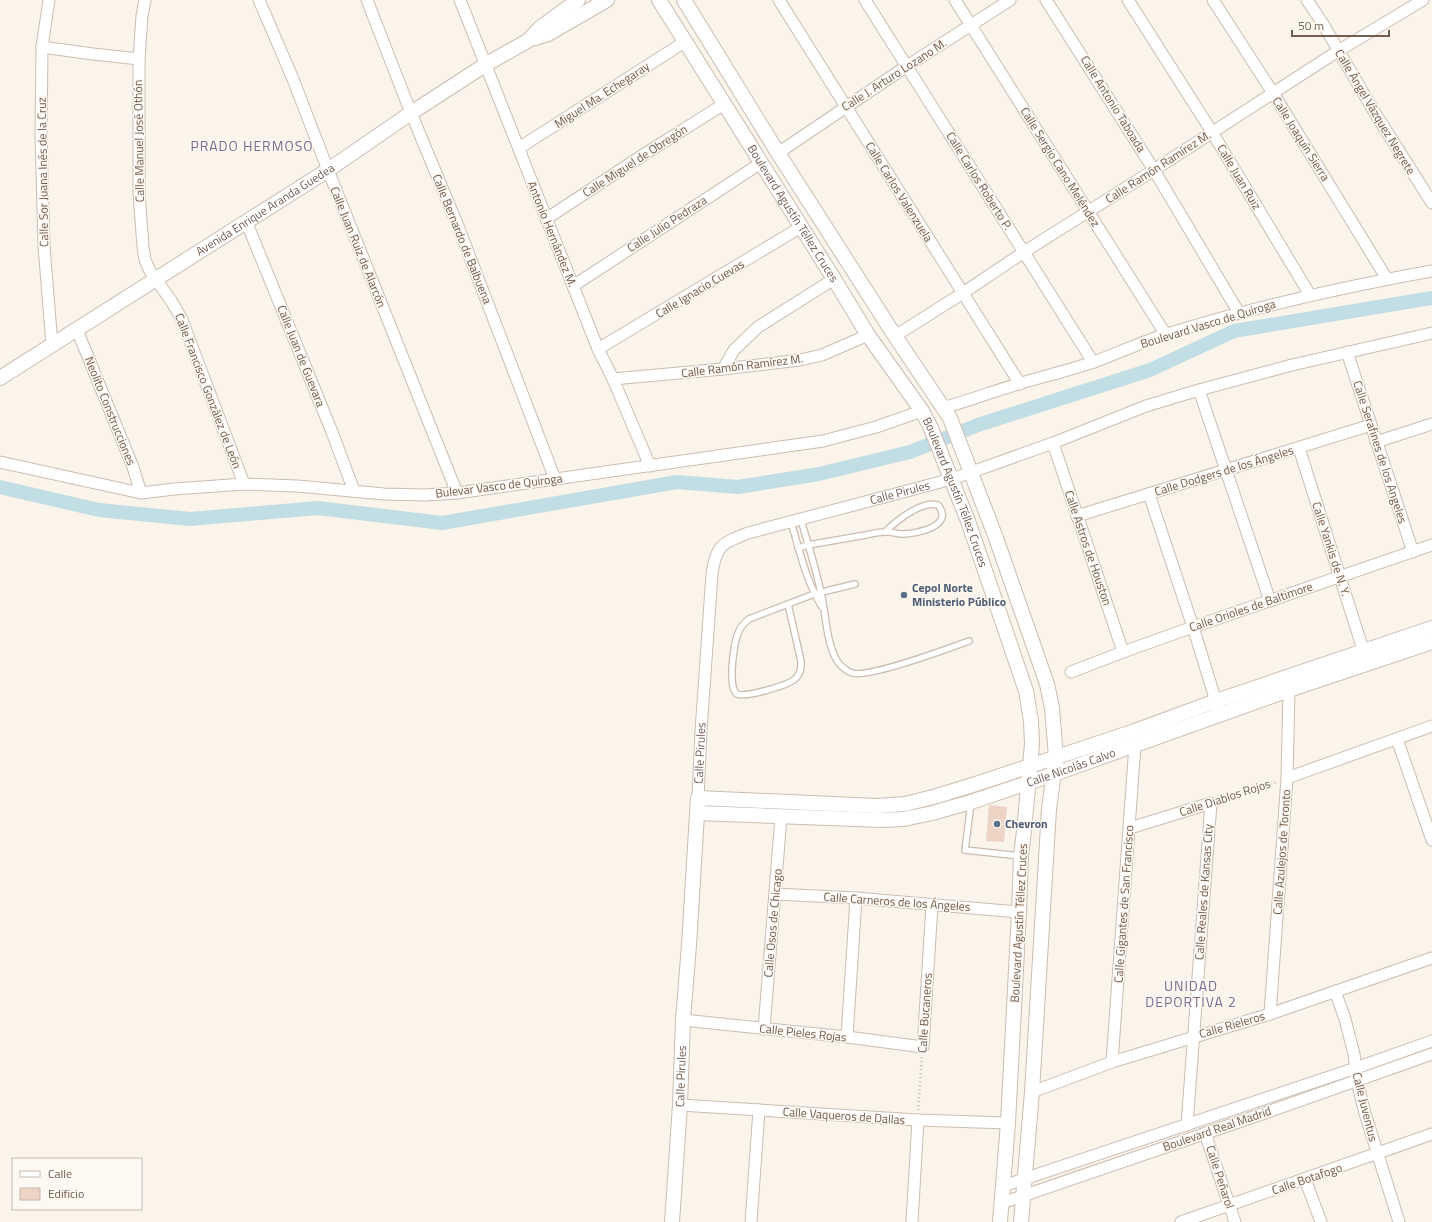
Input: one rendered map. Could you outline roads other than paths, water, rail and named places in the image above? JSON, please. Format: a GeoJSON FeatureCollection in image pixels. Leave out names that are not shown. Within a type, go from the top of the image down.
{"type":"FeatureCollection","features":[{"type":"Feature","properties":{"kind":"street","name":"Calle Sor Juana Inés de la Cruz"},"geometry":{"type":"LineString","coordinates":[[48,0],[42,47],[41,135],[44,246],[52,345]]}},
{"type":"Feature","properties":{"kind":"street","name":"Calle Manuel José Othón"},"geometry":{"type":"LineString","coordinates":[[145,0],[138,59],[139,193],[142,248],[150,271],[157,279]]}},
{"type":"Feature","properties":{"kind":"street","name":"Calle Juan Ruiz de Alarcón"},"geometry":{"type":"LineString","coordinates":[[259,0],[293,79],[457,494]]}},
{"type":"Feature","properties":{"kind":"street","name":"Calle Bernardo de Balbuena"},"geometry":{"type":"LineString","coordinates":[[367,0],[411,113],[458,226],[556,479]]}},
{"type":"Feature","properties":{"kind":"street","name":"Antonio Hernández M."},"geometry":{"type":"LineString","coordinates":[[460,0],[598,349],[613,379],[650,466]]}},
{"type":"Feature","properties":{"kind":"street","name":"Avenida Enrique Aranda Guedea"},"geometry":{"type":"LineString","coordinates":[[529,40],[540,28],[578,0]]}},
{"type":"Feature","properties":{"kind":"street","name":"Avenida Enrique Aranda Guedea"},"geometry":{"type":"LineString","coordinates":[[0,378],[328,170],[411,113],[485,65],[529,40],[548,34],[607,0]]}},
{"type":"Feature","properties":{"kind":"street","name":"Boulevard Agustín Téllez Cruces"},"geometry":{"type":"LineString","coordinates":[[659,0],[686,41],[868,335],[922,411],[930,426],[968,521],[1026,691],[1031,721],[1032,744],[1021,856],[1020,912],[1008,1123],[1000,1222]]}},
{"type":"Feature","properties":{"kind":"street","name":"Boulevard Agustín Téllez Cruces"},"geometry":{"type":"LineString","coordinates":[[684,0],[778,152],[895,336],[947,413],[996,538],[1047,684],[1052,708],[1056,757],[1049,809],[1032,1092],[1021,1222]]}},
{"type":"Feature","properties":{"kind":"street","name":"Calle Carlos Valenzuela"},"geometry":{"type":"LineString","coordinates":[[779,0],[1020,384]]}},
{"type":"Feature","properties":{"kind":"street","name":"Calle Carlos Roberto P."},"geometry":{"type":"LineString","coordinates":[[864,0],[1093,362]]}},
{"type":"Feature","properties":{"kind":"street","name":"Calle Sergio Cano Meléndez"},"geometry":{"type":"LineString","coordinates":[[955,0],[1166,335]]}},
{"type":"Feature","properties":{"kind":"street","name":"Calle J. Arturo Lozano M."},"geometry":{"type":"LineString","coordinates":[[778,152],[907,66],[1010,0]]}},
{"type":"Feature","properties":{"kind":"street","name":"Calle Antonio Taboada"},"geometry":{"type":"LineString","coordinates":[[1046,0],[1154,170],[1239,313]]}},
{"type":"Feature","properties":{"kind":"street","name":"Calle Juan Ruiz"},"geometry":{"type":"LineString","coordinates":[[1128,0],[1212,132],[1310,295]]}},
{"type":"Feature","properties":{"kind":"street","name":"Calle Joaquín Sierra"},"geometry":{"type":"LineString","coordinates":[[1213,0],[1273,93],[1387,279]]}},
{"type":"Feature","properties":{"kind":"street","name":"Calle Ángel Vázquez Negrete"},"geometry":{"type":"LineString","coordinates":[[1307,0],[1323,24],[1375,113],[1432,203]]}},
{"type":"Feature","properties":{"kind":"street","name":"Calle Ramón Ramírez M."},"geometry":{"type":"LineString","coordinates":[[895,336],[1338,51],[1423,0]]}},
{"type":"Feature","properties":{"kind":"street","name":"Miguel Ma. Echegaray"},"geometry":{"type":"LineString","coordinates":[[519,148],[686,41]]}},
{"type":"Feature","properties":{"kind":"street"},"geometry":{"type":"LineString","coordinates":[[42,47],[138,59]]}},
{"type":"Feature","properties":{"kind":"street","name":"Calle Miguel de Obregón"},"geometry":{"type":"LineString","coordinates":[[546,219],[724,104]]}},
{"type":"Feature","properties":{"kind":"street","name":"Calle Julio Pedraza"},"geometry":{"type":"LineString","coordinates":[[573,286],[761,163]]}},
{"type":"Feature","properties":{"kind":"street","name":"Calle Juan de Guevara"},"geometry":{"type":"LineString","coordinates":[[246,221],[332,432],[354,491]]}},
{"type":"Feature","properties":{"kind":"street","name":"Calle Ignacio Cuevas"},"geometry":{"type":"LineString","coordinates":[[598,349],[801,227]]}},
{"type":"Feature","properties":{"kind":"street","name":"Boulevard Vasco de Quiroga"},"geometry":{"type":"LineString","coordinates":[[947,413],[979,398],[1093,362],[1166,335],[1239,313],[1310,295],[1432,271]]}},
{"type":"Feature","properties":{"kind":"street","name":"Calle Francisco González de León"},"geometry":{"type":"LineString","coordinates":[[157,279],[182,320],[244,484]]}},
{"type":"Feature","properties":{"kind":"street"},"geometry":{"type":"LineString","coordinates":[[723,369],[734,350],[758,327],[834,279]]}},
{"type":"Feature","properties":{"kind":"street","name":"Neolito Construcciones"},"geometry":{"type":"LineString","coordinates":[[77,330],[133,467],[141,493]]}},
{"type":"Feature","properties":{"kind":"street","name":"Calle Pirules"},"geometry":{"type":"LineString","coordinates":[[672,1222],[680,1104],[683,1020],[713,562],[722,545],[748,533],[952,479],[1053,443],[1146,406],[1199,390],[1347,352],[1432,333]]}},
{"type":"Feature","properties":{"kind":"street","name":"Calle Ramón Ramírez M."},"geometry":{"type":"LineString","coordinates":[[613,379],[800,360],[822,355],[868,335]]}},
{"type":"Feature","properties":{"kind":"street","name":"Calle Serafines de los Angeles"},"geometry":{"type":"LineString","coordinates":[[1347,352],[1413,552]]}},
{"type":"Feature","properties":{"kind":"street"},"geometry":{"type":"LineString","coordinates":[[1199,390],[1270,601]]}},
{"type":"Feature","properties":{"kind":"street","name":"Bulevar Vasco de Quiroga"},"geometry":{"type":"LineString","coordinates":[[0,462],[141,493],[244,484],[297,486],[425,495],[457,494],[823,441],[876,427],[922,411]]}},
{"type":"Feature","properties":{"kind":"street"},"geometry":{"type":"LineString","coordinates":[[1376,442],[1432,424]]}},
{"type":"Feature","properties":{"kind":"street","name":"Calle Dodgers de los Ángeles"},"geometry":{"type":"LineString","coordinates":[[1077,516],[1371,425]]}},
{"type":"Feature","properties":{"kind":"street","name":"Calle Astros de Houston"},"geometry":{"type":"LineString","coordinates":[[1053,443],[1123,652]]}},
{"type":"Feature","properties":{"kind":"street","name":"Calle Yankis de N. Y."},"geometry":{"type":"LineString","coordinates":[[1299,448],[1366,657]]}},
{"type":"Feature","properties":{"kind":"street"},"geometry":{"type":"LineString","coordinates":[[1149,494],[1218,708]]}},
{"type":"Feature","properties":{"kind":"street","name":"Calle Orioles de Baltimore"},"geometry":{"type":"LineString","coordinates":[[1071,672],[1193,627],[1432,545]]}},
{"type":"Feature","properties":{"kind":"street","name":"Calle Nicolás Calvo"},"geometry":{"type":"LineString","coordinates":[[698,798],[877,806],[904,804],[937,796],[1132,732],[1289,690],[1432,628]]}},
{"type":"Feature","properties":{"kind":"street","name":"Calle Nicolás Calvo"},"geometry":{"type":"LineString","coordinates":[[697,813],[880,820],[904,819],[932,814],[1029,783],[1135,745],[1218,708],[1366,657],[1432,642]]}},
{"type":"Feature","properties":{"kind":"street","name":"Calle Azulejos de Toronto"},"geometry":{"type":"LineString","coordinates":[[1270,1014],[1287,778],[1289,690]]}},
{"type":"Feature","properties":{"kind":"street","name":"Calle Diablos Rojos"},"geometry":{"type":"LineString","coordinates":[[1287,778],[1432,726]]}},
{"type":"Feature","properties":{"kind":"street"},"geometry":{"type":"LineString","coordinates":[[1397,739],[1432,840]]}},
{"type":"Feature","properties":{"kind":"street","name":"Calle Gigantes de San Francisco"},"geometry":{"type":"LineString","coordinates":[[1112,1062],[1135,745]]}},
{"type":"Feature","properties":{"kind":"street","name":"Calle Diablos Rojos"},"geometry":{"type":"LineString","coordinates":[[1130,828],[1211,804]]}},
{"type":"Feature","properties":{"kind":"street","name":"Calle Reales de Kansas City"},"geometry":{"type":"LineString","coordinates":[[1187,1125],[1211,804]]}},
{"type":"Feature","properties":{"kind":"street","name":"Calle Osos de Chicago"},"geometry":{"type":"LineString","coordinates":[[764,1029],[781,817]]}},
{"type":"Feature","properties":{"kind":"street","name":"Calle Carneros de los Ángeles"},"geometry":{"type":"LineString","coordinates":[[775,894],[856,898],[1020,912]]}},
{"type":"Feature","properties":{"kind":"street"},"geometry":{"type":"LineString","coordinates":[[847,1037],[856,898]]}},
{"type":"Feature","properties":{"kind":"street","name":"Calle Bucaneros"},"geometry":{"type":"LineString","coordinates":[[923,1047],[932,905]]}},
{"type":"Feature","properties":{"kind":"street","name":"Calle Rieleros"},"geometry":{"type":"LineString","coordinates":[[1032,1092],[1112,1062],[1270,1014],[1432,958]]}},
{"type":"Feature","properties":{"kind":"street","name":"Calle Juventus"},"geometry":{"type":"LineString","coordinates":[[1335,991],[1354,1054],[1357,1080],[1377,1154],[1399,1222]]}},
{"type":"Feature","properties":{"kind":"street","name":"Calle Pieles Rojas"},"geometry":{"type":"LineString","coordinates":[[683,1020],[847,1037],[923,1047]]}},
{"type":"Feature","properties":{"kind":"street","name":"Boulevard Real Madrid"},"geometry":{"type":"LineString","coordinates":[[1003,1186],[1356,1068],[1432,1041]]}},
{"type":"Feature","properties":{"kind":"street","name":"Boulevard Real Madrid"},"geometry":{"type":"LineString","coordinates":[[1002,1203],[1432,1054]]}},
{"type":"Feature","properties":{"kind":"street","name":"Calle Vaqueros de Dallas"},"geometry":{"type":"LineString","coordinates":[[680,1104],[918,1120],[1008,1123]]}},
{"type":"Feature","properties":{"kind":"street"},"geometry":{"type":"LineString","coordinates":[[751,1222],[759,1110]]}},
{"type":"Feature","properties":{"kind":"street"},"geometry":{"type":"LineString","coordinates":[[912,1222],[918,1120]]}},
{"type":"Feature","properties":{"kind":"street","name":"Calle Peñarol"},"geometry":{"type":"LineString","coordinates":[[1205,1133],[1235,1222]]}},
{"type":"Feature","properties":{"kind":"street","name":"Calle Botafogo"},"geometry":{"type":"LineString","coordinates":[[1181,1222],[1432,1134]]}},
{"type":"Feature","properties":{"kind":"street"},"geometry":{"type":"LineString","coordinates":[[1305,1179],[1321,1222]]}},
{"type":"Feature","properties":{"kind":"lane"},"geometry":{"type":"LineString","coordinates":[[798,548],[885,532],[901,534],[924,531],[935,526],[939,522],[942,517],[942,510],[938,505],[929,504],[897,520],[885,532]]}},
{"type":"Feature","properties":{"kind":"lane"},"geometry":{"type":"LineString","coordinates":[[796,521],[808,545],[821,592],[830,642],[836,659],[842,667],[852,673],[863,673],[891,666],[970,641]]}},
{"type":"Feature","properties":{"kind":"lane"},"geometry":{"type":"LineString","coordinates":[[796,521],[798,548],[814,594],[825,611]]}},
{"type":"Feature","properties":{"kind":"lane"},"geometry":{"type":"LineString","coordinates":[[788,604],[801,661],[801,670],[796,678],[788,684],[745,696],[738,694],[734,690],[732,682],[735,640],[739,630],[749,619],[788,604],[814,594],[855,584]]}},
{"type":"Feature","properties":{"kind":"lane"},"geometry":{"type":"LineString","coordinates":[[971,802],[965,850],[1021,856]]}},
{"type":"Feature","properties":{"kind":"waterway"},"geometry":{"type":"LineString","coordinates":[[0,487],[99,510],[190,519],[318,508],[442,523],[677,482],[738,487],[819,474],[910,452],[978,425],[1150,370],[1234,331],[1432,298]]}},
{"type":"Feature","properties":{"kind":"place","name":"Cepol Norte Ministerio Público"},"geometry":{"type":"Point","coordinates":[904,595]}},
{"type":"Feature","properties":{"kind":"place","name":"Chevron"},"geometry":{"type":"Point","coordinates":[997,824]}},
{"type":"Feature","properties":{"kind":"district","name":"PRADO HERMOSO"},"geometry":{"type":"Point","coordinates":[252,146]}},
{"type":"Feature","properties":{"kind":"district","name":"UNIDAD DEPORTIVA 2"},"geometry":{"type":"Point","coordinates":[1191,994]}}]}
